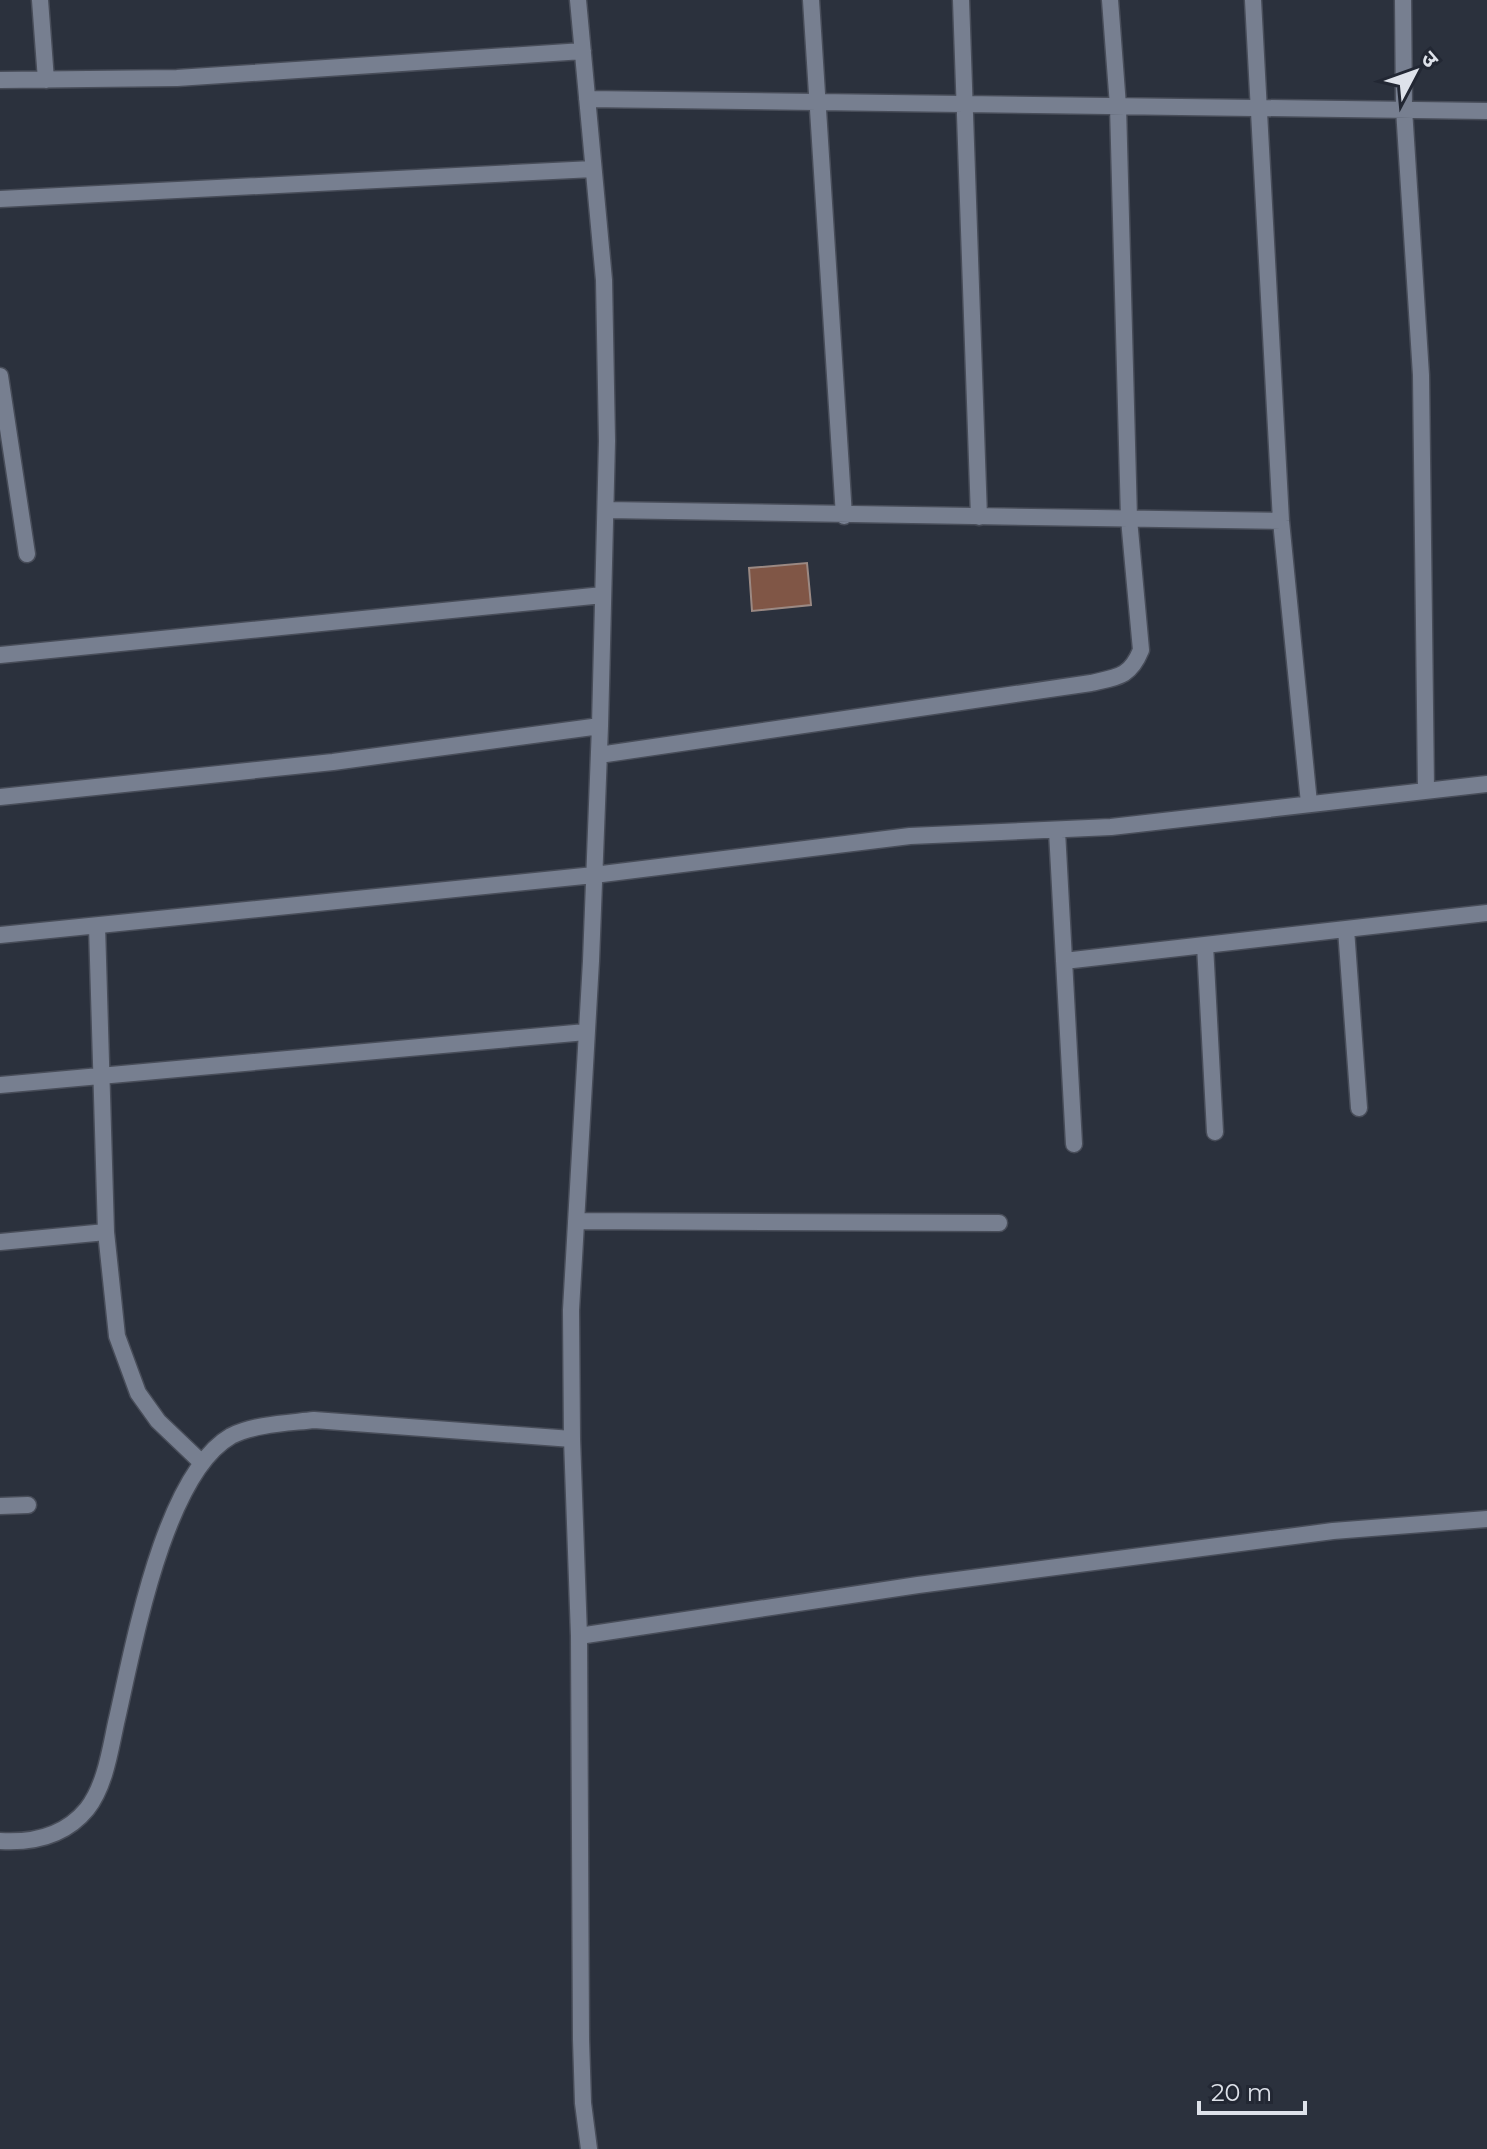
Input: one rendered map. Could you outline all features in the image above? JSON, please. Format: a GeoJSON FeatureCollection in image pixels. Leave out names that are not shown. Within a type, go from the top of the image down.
{"type":"FeatureCollection","features":[{"type":"Feature","properties":{"kind":"street"},"geometry":{"type":"LineString","coordinates":[[40,0],[46,80]]}},
{"type":"Feature","properties":{"kind":"street"},"geometry":{"type":"LineString","coordinates":[[578,0],[604,280],[606,510],[594,875],[571,1310],[579,1636],[582,2071],[589,2149]]}},
{"type":"Feature","properties":{"kind":"street"},"geometry":{"type":"LineString","coordinates":[[811,0],[844,516]]}},
{"type":"Feature","properties":{"kind":"street"},"geometry":{"type":"LineString","coordinates":[[961,0],[979,517]]}},
{"type":"Feature","properties":{"kind":"street"},"geometry":{"type":"LineString","coordinates":[[599,755],[1120,677],[1135,666],[1141,650],[1129,519],[1118,106],[1110,0]]}},
{"type":"Feature","properties":{"kind":"street"},"geometry":{"type":"LineString","coordinates":[[1253,0],[1281,521],[1309,803]]}},
{"type":"Feature","properties":{"kind":"street"},"geometry":{"type":"LineString","coordinates":[[1403,0],[1404,109],[1421,375],[1426,790]]}},
{"type":"Feature","properties":{"kind":"street"},"geometry":{"type":"LineString","coordinates":[[0,80],[177,78],[583,51]]}},
{"type":"Feature","properties":{"kind":"street"},"geometry":{"type":"LineString","coordinates":[[587,99],[1487,111]]}},
{"type":"Feature","properties":{"kind":"street"},"geometry":{"type":"LineString","coordinates":[[0,199],[593,169]]}},
{"type":"Feature","properties":{"kind":"street"},"geometry":{"type":"LineString","coordinates":[[0,376],[27,554]]}},
{"type":"Feature","properties":{"kind":"street"},"geometry":{"type":"LineString","coordinates":[[606,510],[1281,521]]}},
{"type":"Feature","properties":{"kind":"street"},"geometry":{"type":"LineString","coordinates":[[0,655],[603,595]]}},
{"type":"Feature","properties":{"kind":"street"},"geometry":{"type":"LineString","coordinates":[[0,797],[333,762],[600,726]]}},
{"type":"Feature","properties":{"kind":"street"},"geometry":{"type":"LineString","coordinates":[[0,935],[594,875],[910,836],[1111,827],[1487,784]]}},
{"type":"Feature","properties":{"kind":"street"},"geometry":{"type":"LineString","coordinates":[[1057,831],[1074,1144]]}},
{"type":"Feature","properties":{"kind":"street"},"geometry":{"type":"LineString","coordinates":[[1064,961],[1487,913]]}},
{"type":"Feature","properties":{"kind":"street"},"geometry":{"type":"LineString","coordinates":[[97,926],[106,1232],[117,1336],[138,1393],[158,1421],[202,1463]]}},
{"type":"Feature","properties":{"kind":"street"},"geometry":{"type":"LineString","coordinates":[[1346,929],[1359,1108]]}},
{"type":"Feature","properties":{"kind":"street"},"geometry":{"type":"LineString","coordinates":[[1205,945],[1215,1132]]}},
{"type":"Feature","properties":{"kind":"street"},"geometry":{"type":"LineString","coordinates":[[0,1085],[586,1032]]}},
{"type":"Feature","properties":{"kind":"street"},"geometry":{"type":"LineString","coordinates":[[576,1221],[999,1223]]}},
{"type":"Feature","properties":{"kind":"street"},"geometry":{"type":"LineString","coordinates":[[0,1242],[106,1232]]}},
{"type":"Feature","properties":{"kind":"street"},"geometry":{"type":"LineString","coordinates":[[0,1841],[42,1839],[68,1827],[88,1808],[105,1771],[147,1592],[174,1510],[202,1463],[231,1436],[272,1424],[314,1420],[572,1439]]}},
{"type":"Feature","properties":{"kind":"street"},"geometry":{"type":"LineString","coordinates":[[0,1506],[28,1505]]}},
{"type":"Feature","properties":{"kind":"street"},"geometry":{"type":"LineString","coordinates":[[579,1636],[918,1585],[1333,1531],[1487,1519]]}},
{"type":"Feature","properties":{"kind":"building"},"geometry":{"type":"Polygon","coordinates":[[[807,563],[811,605],[752,611],[749,568],[807,563]]]}}]}
